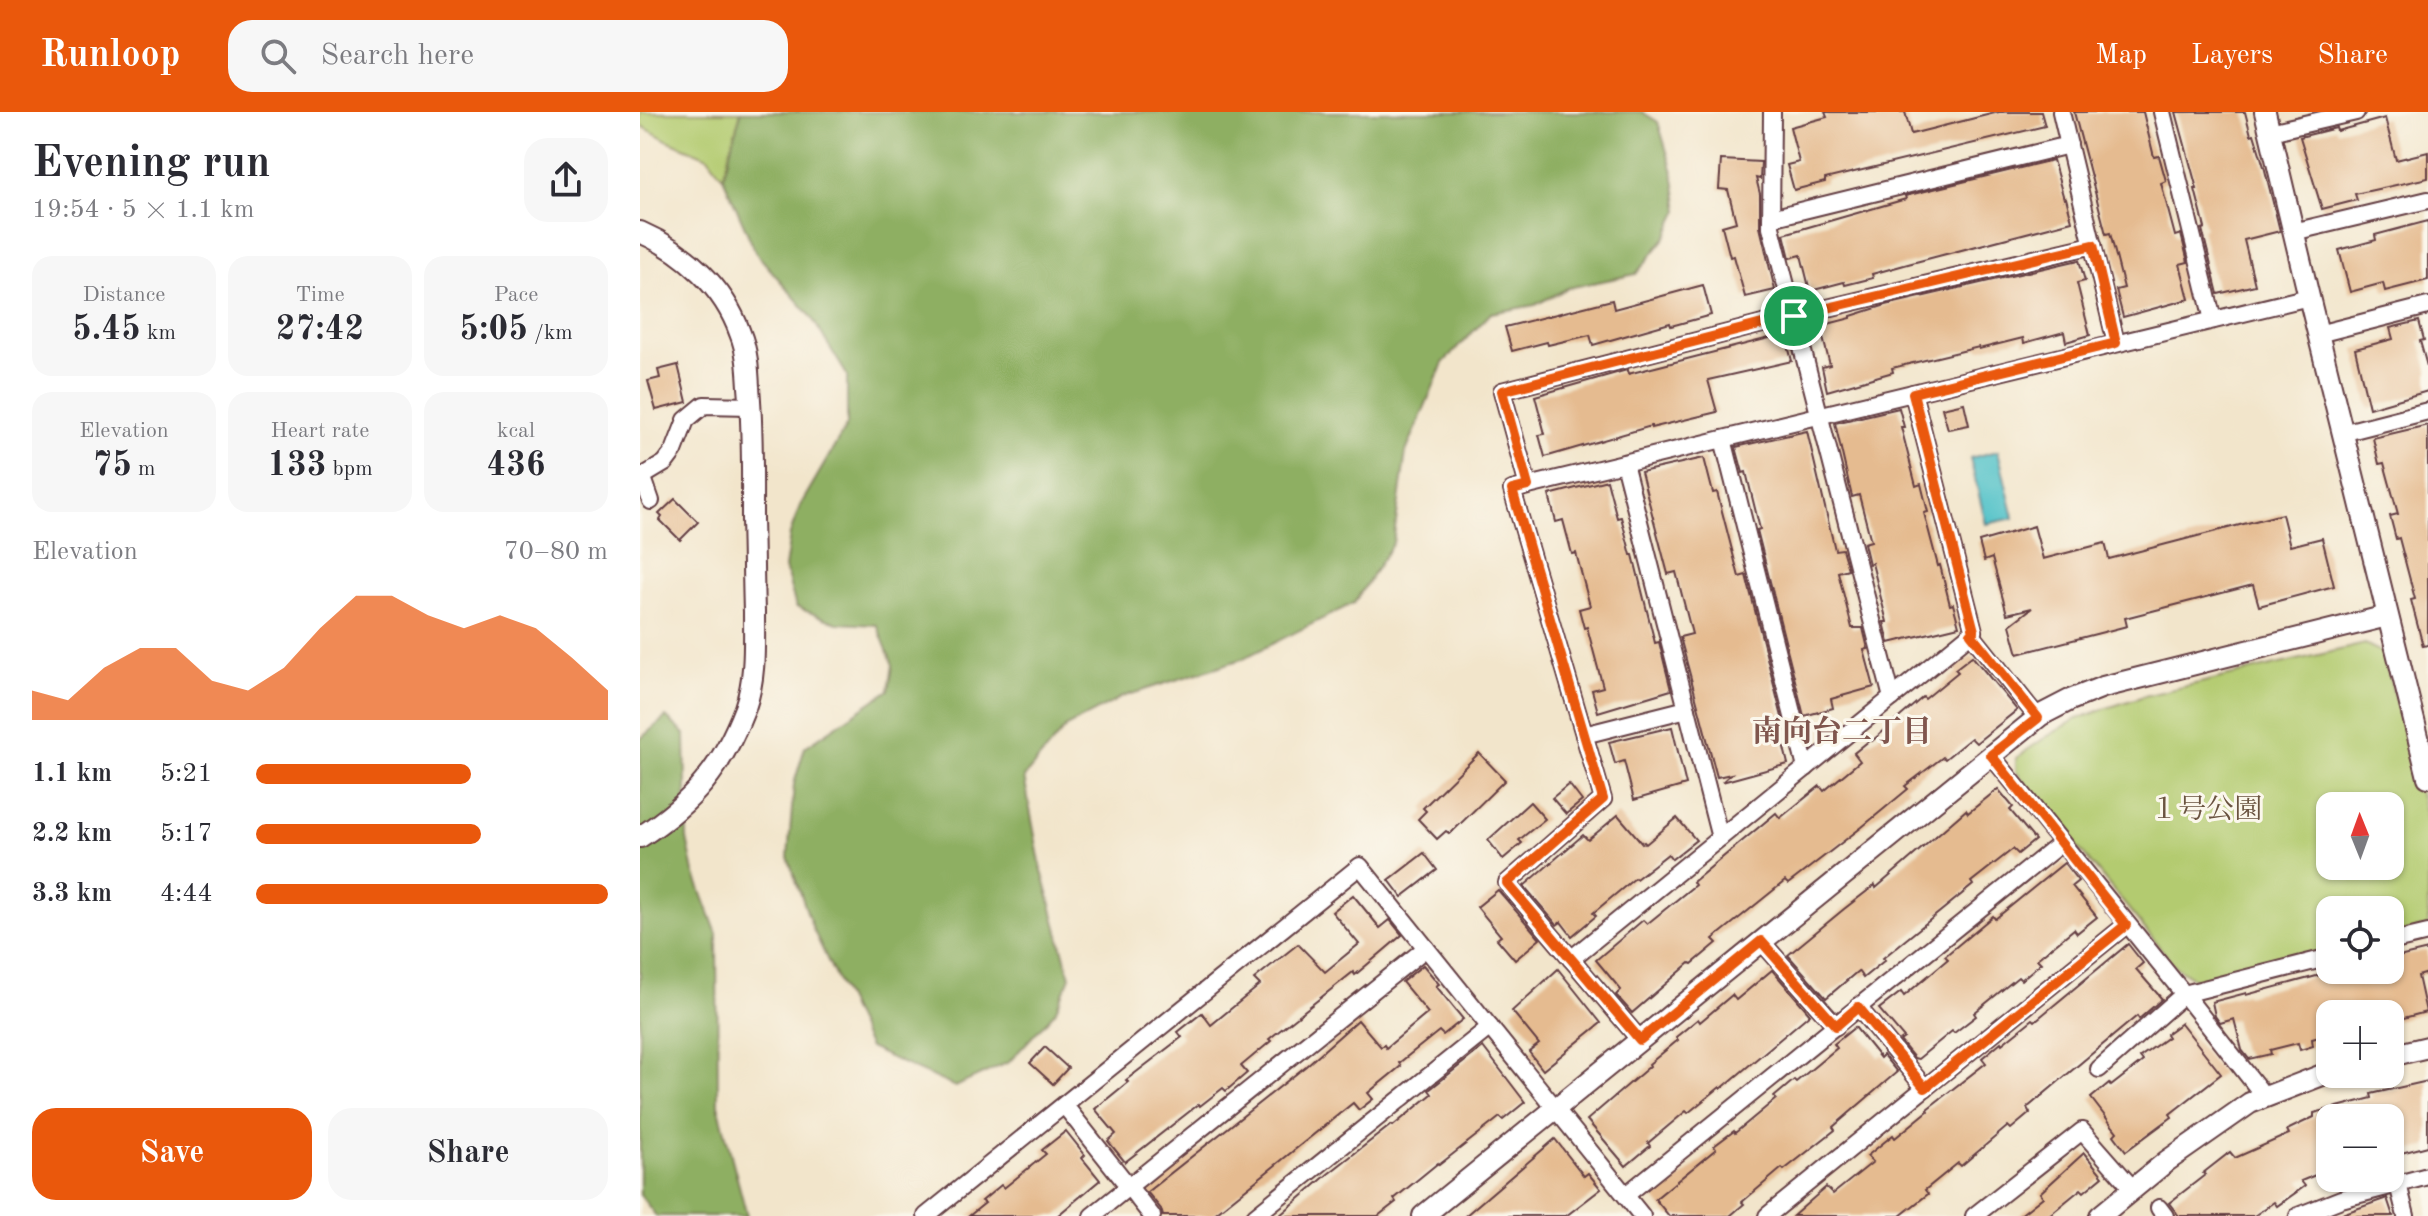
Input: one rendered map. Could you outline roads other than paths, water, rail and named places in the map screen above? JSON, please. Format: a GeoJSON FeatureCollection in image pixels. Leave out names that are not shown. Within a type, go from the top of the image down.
{"type":"FeatureCollection","features":[{"type":"Feature","properties":{"kind":"street"},"geometry":{"type":"LineString","coordinates":[[1774,112],[1771,227],[1892,698]]}},
{"type":"Feature","properties":{"kind":"street"},"geometry":{"type":"LineString","coordinates":[[2061,112],[2116,343]]}},
{"type":"Feature","properties":{"kind":"street"},"geometry":{"type":"LineString","coordinates":[[2162,112],[2213,320]]}},
{"type":"Feature","properties":{"kind":"street"},"geometry":{"type":"LineString","coordinates":[[2356,112],[2268,122],[2387,616],[2422,724],[2428,777]]}},
{"type":"Feature","properties":{"kind":"street"},"geometry":{"type":"LineString","coordinates":[[1771,218],[2069,145]]}},
{"type":"Feature","properties":{"kind":"street"},"geometry":{"type":"LineString","coordinates":[[2293,232],[2428,200]]}},
{"type":"Feature","properties":{"kind":"street"},"geometry":{"type":"LineString","coordinates":[[640,232],[674,249],[696,268],[719,295],[740,331],[746,352],[751,406],[754,659],[745,707],[720,761],[708,779],[672,816],[640,837]]}},
{"type":"Feature","properties":{"kind":"street"},"geometry":{"type":"LineString","coordinates":[[1528,486],[1502,391],[1794,316],[2093,245]]}},
{"type":"Feature","properties":{"kind":"street"},"geometry":{"type":"LineString","coordinates":[[1640,1040],[1507,883],[1603,799],[1512,490],[2309,297]]}},
{"type":"Feature","properties":{"kind":"street"},"geometry":{"type":"LineString","coordinates":[[2318,334],[2428,306]]}},
{"type":"Feature","properties":{"kind":"street"},"geometry":{"type":"LineString","coordinates":[[1571,959],[1974,631],[1913,393]]}},
{"type":"Feature","properties":{"kind":"street"},"geometry":{"type":"LineString","coordinates":[[651,501],[641,478],[665,463],[674,451],[686,420],[704,405],[751,406]]}},
{"type":"Feature","properties":{"kind":"street"},"geometry":{"type":"LineString","coordinates":[[2342,433],[2428,411]]}},
{"type":"Feature","properties":{"kind":"street"},"geometry":{"type":"LineString","coordinates":[[1723,439],[1806,768]]}},
{"type":"Feature","properties":{"kind":"street"},"geometry":{"type":"LineString","coordinates":[[1624,463],[1720,838]]}},
{"type":"Feature","properties":{"kind":"street"},"geometry":{"type":"LineString","coordinates":[[1423,1216],[2038,718],[2070,700],[2103,687],[2387,616]]}},
{"type":"Feature","properties":{"kind":"street"},"geometry":{"type":"LineString","coordinates":[[1971,634],[2038,718]]}},
{"type":"Feature","properties":{"kind":"street"},"geometry":{"type":"LineString","coordinates":[[1584,735],[1687,709]]}},
{"type":"Feature","properties":{"kind":"street"},"geometry":{"type":"LineString","coordinates":[[1991,755],[2265,1097]]}},
{"type":"Feature","properties":{"kind":"street"},"geometry":{"type":"LineString","coordinates":[[1626,1195],[2061,843]]}},
{"type":"Feature","properties":{"kind":"street"},"geometry":{"type":"LineString","coordinates":[[926,1216],[1360,866],[1642,1216]]}},
{"type":"Feature","properties":{"kind":"street"},"geometry":{"type":"LineString","coordinates":[[1767,1216],[2126,925]]}},
{"type":"Feature","properties":{"kind":"street"},"geometry":{"type":"LineString","coordinates":[[2404,939],[2428,933]]}},
{"type":"Feature","properties":{"kind":"street"},"geometry":{"type":"LineString","coordinates":[[1761,941],[1836,1026]]}},
{"type":"Feature","properties":{"kind":"street"},"geometry":{"type":"LineString","coordinates":[[1092,1216],[1426,948]]}},
{"type":"Feature","properties":{"kind":"street"},"geometry":{"type":"LineString","coordinates":[[2099,1069],[2184,994],[2316,961]]}},
{"type":"Feature","properties":{"kind":"street"},"geometry":{"type":"LineString","coordinates":[[1858,1007],[1925,1088]]}},
{"type":"Feature","properties":{"kind":"street"},"geometry":{"type":"LineString","coordinates":[[1255,1216],[1490,1027]]}},
{"type":"Feature","properties":{"kind":"street"},"geometry":{"type":"LineString","coordinates":[[2404,1053],[2428,1047]]}},
{"type":"Feature","properties":{"kind":"street"},"geometry":{"type":"LineString","coordinates":[[2100,1216],[2250,1103],[2316,1077]]}},
{"type":"Feature","properties":{"kind":"street"},"geometry":{"type":"LineString","coordinates":[[1065,1106],[1152,1216]]}},
{"type":"Feature","properties":{"kind":"street"},"geometry":{"type":"LineString","coordinates":[[1974,1216],[2082,1131],[2133,1189]]}},
{"type":"Feature","properties":{"kind":"street"},"geometry":{"type":"LineString","coordinates":[[2404,1182],[2428,1176]]}},
{"type":"Feature","properties":{"kind":"street"},"geometry":{"type":"LineString","coordinates":[[2298,1216],[2368,1192]]}},
{"type":"Feature","properties":{"kind":"street"},"geometry":{"type":"LineString","coordinates":[[2400,1192],[2406,1216]]}},
{"type":"Feature","properties":{"kind":"water"},"geometry":{"type":"Polygon","coordinates":[[[1998,451],[2014,518],[1986,524],[1970,458],[1998,451]]]}},
{"type":"Feature","properties":{"kind":"district","name":"南向台二丁目"},"geometry":{"type":"Point","coordinates":[1842,731]}},
{"type":"Feature","properties":{"kind":"park label","name":"１号公園"},"geometry":{"type":"Point","coordinates":[2206,808]}}]}
